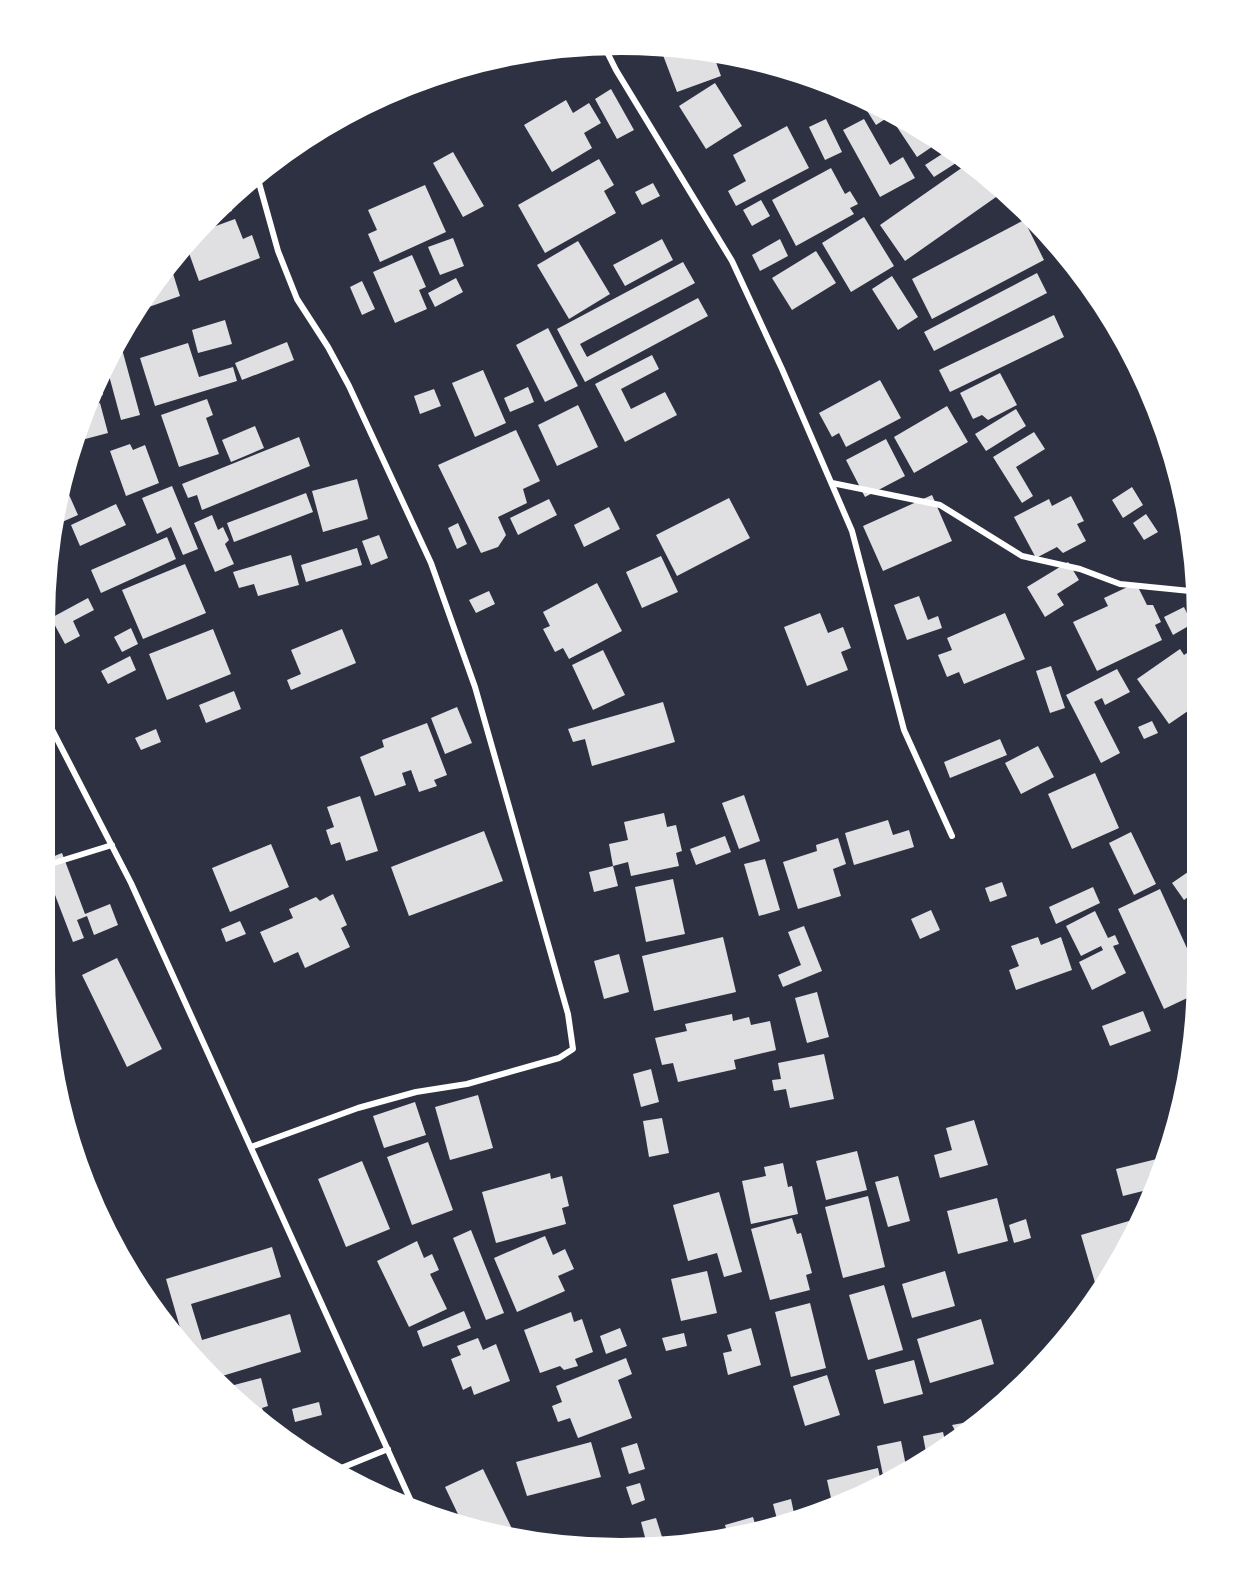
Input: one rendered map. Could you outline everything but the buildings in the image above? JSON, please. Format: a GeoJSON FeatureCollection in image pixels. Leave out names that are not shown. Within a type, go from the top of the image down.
{"type":"FeatureCollection","features":[{"type":"Feature","properties":{"kind":"street"},"geometry":{"type":"LineString","coordinates":[[607,51],[732,261],[782,369],[852,531],[904,730],[952,836]]}},
{"type":"Feature","properties":{"kind":"street"},"geometry":{"type":"LineString","coordinates":[[251,1147],[358,1108],[416,1092],[467,1084],[559,1058],[573,1050],[568,1014],[475,687],[431,563],[349,386],[328,346],[297,299],[278,251],[259,181]]}},
{"type":"Feature","properties":{"kind":"street"},"geometry":{"type":"LineString","coordinates":[[832,483],[940,506],[1022,556],[1080,569],[1120,584],[1190,591]]}},
{"type":"Feature","properties":{"kind":"street"},"geometry":{"type":"LineString","coordinates":[[51,727],[131,883],[413,1503]]}},
{"type":"Feature","properties":{"kind":"street"},"geometry":{"type":"LineString","coordinates":[[51,864],[112,845]]}},
{"type":"Feature","properties":{"kind":"street"},"geometry":{"type":"LineString","coordinates":[[341,1468],[388,1449]]}}]}
